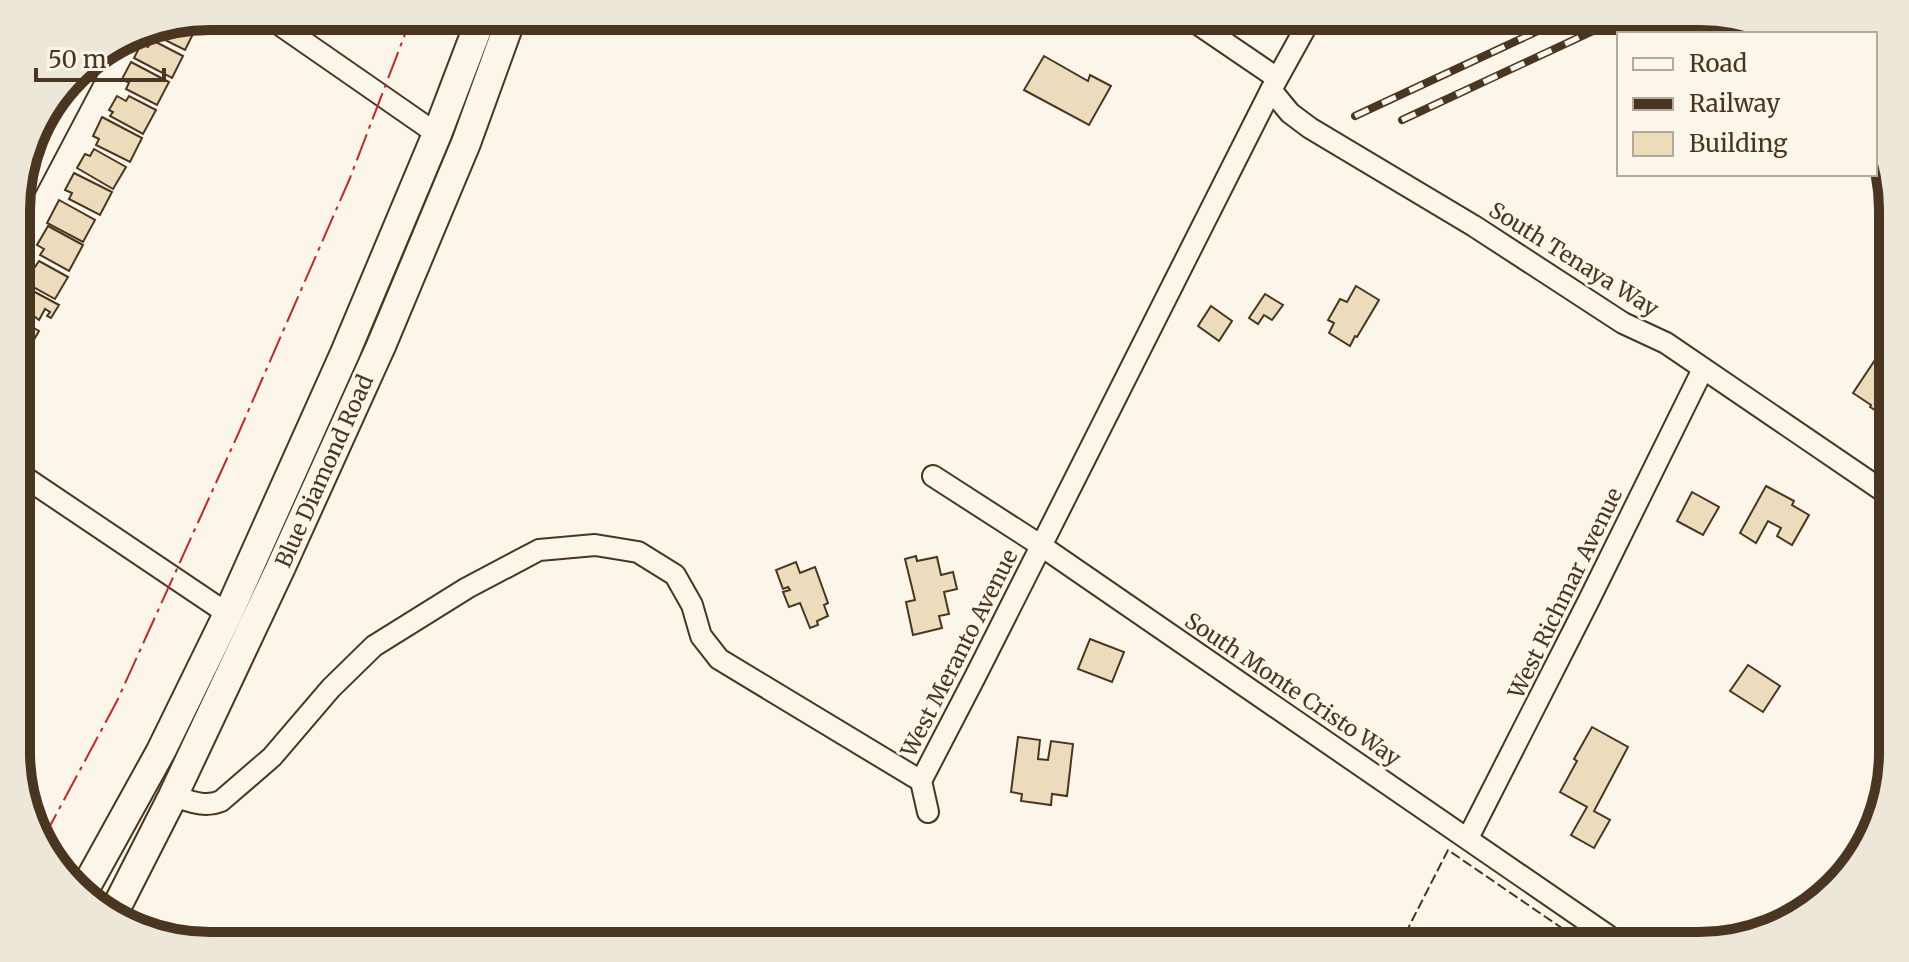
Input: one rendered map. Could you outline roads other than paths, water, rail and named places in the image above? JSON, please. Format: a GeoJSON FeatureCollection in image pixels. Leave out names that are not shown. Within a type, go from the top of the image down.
{"type":"FeatureCollection","features":[{"type":"Feature","properties":{"kind":"highway","name":"Blue Diamond Road"},"geometry":{"type":"LineString","coordinates":[[88,884],[161,751],[228,614],[345,353],[437,134],[477,30]]}},
{"type":"Feature","properties":{"kind":"highway","name":"Blue Diamond Road"},"geometry":{"type":"LineString","coordinates":[[117,906],[173,796],[280,569],[381,346],[466,143],[507,30]]}},
{"type":"Feature","properties":{"kind":"street"},"geometry":{"type":"LineString","coordinates":[[287,30],[437,134]]}},
{"type":"Feature","properties":{"kind":"street","name":"South Tenaya Way"},"geometry":{"type":"LineString","coordinates":[[1204,30],[1274,84],[1290,113],[1310,128],[1474,226],[1623,323],[1666,343],[1879,488]]}},
{"type":"Feature","properties":{"kind":"street","name":"West Meranto Avenue"},"geometry":{"type":"LineString","coordinates":[[173,796],[211,805],[221,801],[272,757],[331,688],[374,646],[467,588],[539,550],[595,545],[638,552],[675,575],[692,605],[701,636],[719,659],[921,781],[1304,30]]}},
{"type":"Feature","properties":{"kind":"street"},"geometry":{"type":"LineString","coordinates":[[35,170],[78,89]]}},
{"type":"Feature","properties":{"kind":"street","name":"West Richmar Avenue"},"geometry":{"type":"LineString","coordinates":[[1468,838],[1703,369]]}},
{"type":"Feature","properties":{"kind":"street","name":"South Monte Cristo Way"},"geometry":{"type":"LineString","coordinates":[[933,476],[1040,545],[1603,932]]}},
{"type":"Feature","properties":{"kind":"street"},"geometry":{"type":"LineString","coordinates":[[30,481],[228,614]]}},
{"type":"Feature","properties":{"kind":"street"},"geometry":{"type":"LineString","coordinates":[[921,781],[928,812]]}},
{"type":"Feature","properties":{"kind":"railway"},"geometry":{"type":"LineString","coordinates":[[1355,116],[1540,30]]}},
{"type":"Feature","properties":{"kind":"railway"},"geometry":{"type":"LineString","coordinates":[[1402,120],[1595,30]]}}]}
